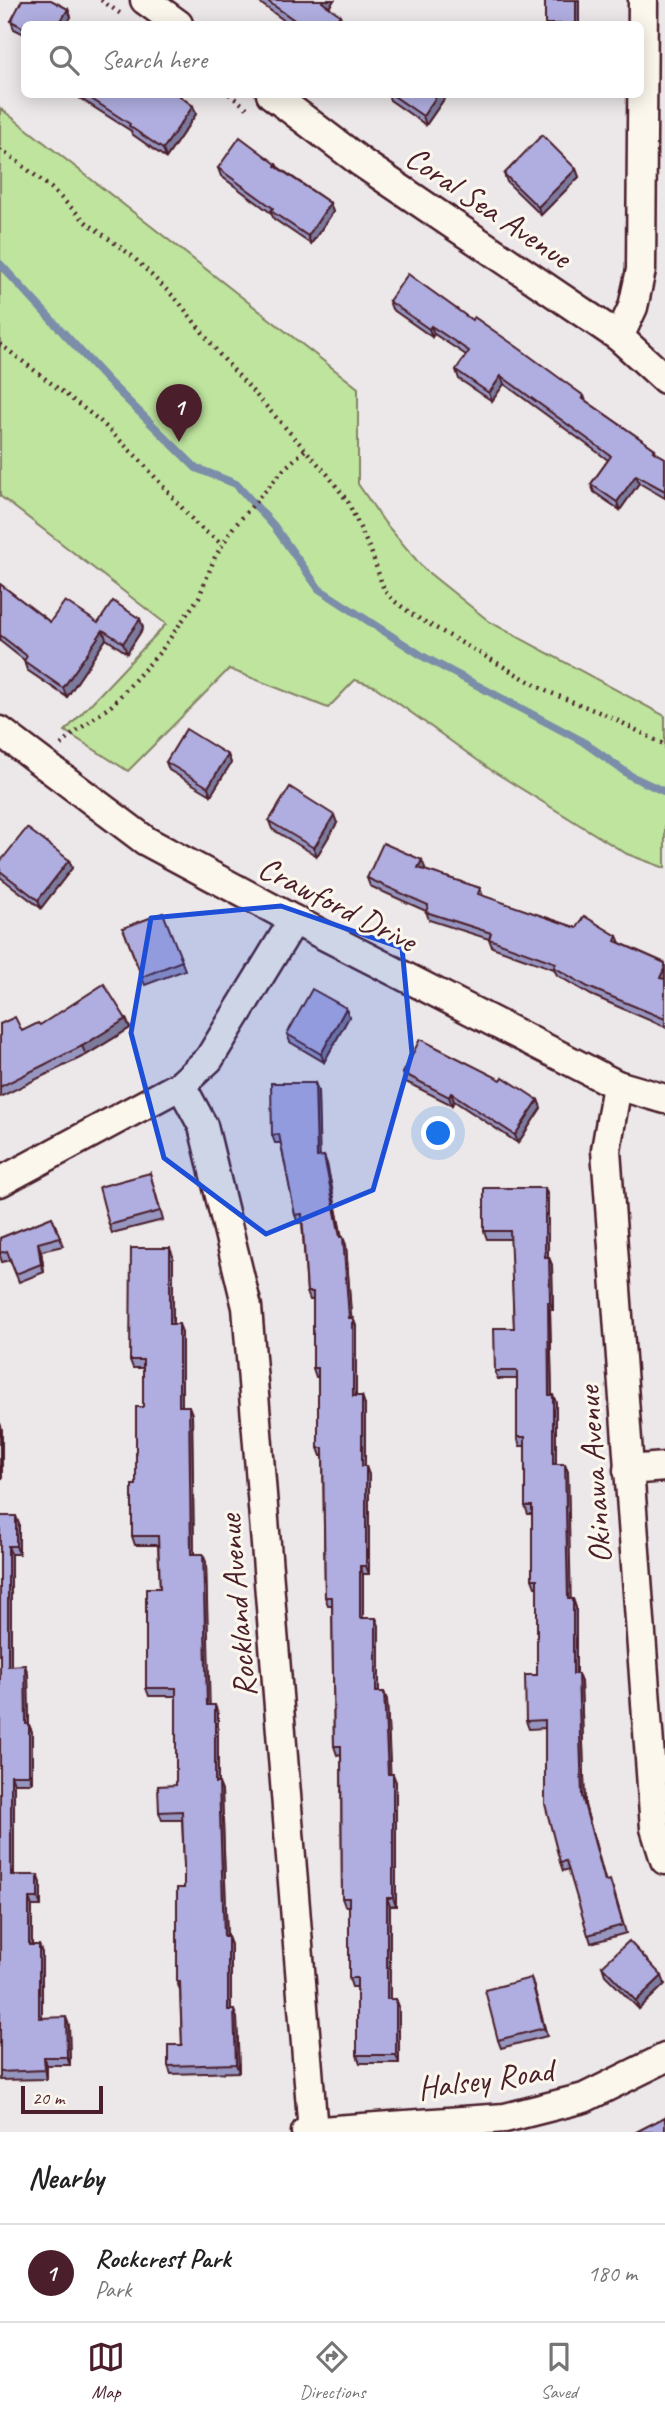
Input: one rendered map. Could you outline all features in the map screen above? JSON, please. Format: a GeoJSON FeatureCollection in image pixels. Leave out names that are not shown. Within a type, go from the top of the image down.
{"type":"FeatureCollection","features":[{"type":"Feature","properties":{"kind":"street"},"geometry":{"type":"LineString","coordinates":[[643,0],[643,21]]}},
{"type":"Feature","properties":{"kind":"street","name":"Coral Sea Avenue"},"geometry":{"type":"LineString","coordinates":[[276,98],[362,163],[619,337],[665,379]]}},
{"type":"Feature","properties":{"kind":"street"},"geometry":{"type":"LineString","coordinates":[[619,337],[633,307],[641,270],[642,98]]}},
{"type":"Feature","properties":{"kind":"street","name":"Crawford Drive"},"geometry":{"type":"LineString","coordinates":[[0,731],[146,841],[617,1085],[665,1099]]}},
{"type":"Feature","properties":{"kind":"street"},"geometry":{"type":"LineString","coordinates":[[0,1182],[181,1085],[209,1059],[294,920]]}},
{"type":"Feature","properties":{"kind":"street","name":"Rockland Avenue"},"geometry":{"type":"LineString","coordinates":[[181,1085],[203,1126],[247,1307],[313,2132]]}},
{"type":"Feature","properties":{"kind":"street","name":"Okinawa Avenue"},"geometry":{"type":"LineString","coordinates":[[617,1085],[606,1150],[655,1828],[665,1860]]}},
{"type":"Feature","properties":{"kind":"street"},"geometry":{"type":"LineString","coordinates":[[628,1470],[665,1467]]}},
{"type":"Feature","properties":{"kind":"street","name":"Halsey Road"},"geometry":{"type":"LineString","coordinates":[[306,2132],[505,2118],[584,2098],[665,2057]]}},
{"type":"Feature","properties":{"kind":"path"},"geometry":{"type":"LineString","coordinates":[[0,150],[32,173],[87,223],[131,255],[178,301],[220,355],[328,475],[348,502],[372,554],[384,590],[393,600],[414,615],[546,691],[611,718],[665,745]]}},
{"type":"Feature","properties":{"kind":"path"},"geometry":{"type":"LineString","coordinates":[[0,344],[99,420],[140,460],[197,525],[222,544]]}},
{"type":"Feature","properties":{"kind":"path"},"geometry":{"type":"LineString","coordinates":[[45,765],[74,733],[97,718],[123,694],[161,651],[199,597],[222,544],[233,528],[285,468],[306,450]]}},
{"type":"Feature","properties":{"kind":"highlighted area"},"geometry":{"type":"Polygon","coordinates":[[[281,906],[402,948],[412,1053],[373,1190],[266,1234],[164,1158],[131,1033],[151,918],[281,906]]]}},
{"type":"Feature","properties":{"kind":"green space"},"geometry":{"type":"Polygon","coordinates":[[[0,108],[358,388],[358,484],[385,523],[424,569],[490,622],[665,716],[665,868],[627,854],[491,770],[374,686],[355,680],[328,708],[229,669],[128,771],[65,731],[166,624],[0,496],[0,108]]]}},
{"type":"Feature","properties":{"kind":"building"},"geometry":{"type":"Polygon","coordinates":[[[22,0],[51,0],[68,9],[61,21],[21,21],[21,26],[11,21],[22,0]]]}},
{"type":"Feature","properties":{"kind":"building"},"geometry":{"type":"Polygon","coordinates":[[[266,0],[323,0],[322,2],[340,15],[335,21],[296,21],[266,0]]]}},
{"type":"Feature","properties":{"kind":"building"},"geometry":{"type":"Polygon","coordinates":[[[545,0],[576,0],[576,21],[545,21],[545,0]]]}},
{"type":"Feature","properties":{"kind":"building"},"geometry":{"type":"Polygon","coordinates":[[[90,98],[182,98],[193,106],[163,149],[129,126],[130,124],[90,98]]]}},
{"type":"Feature","properties":{"kind":"building"},"geometry":{"type":"Polygon","coordinates":[[[397,98],[435,98],[423,116],[397,98]]]}},
{"type":"Feature","properties":{"kind":"building"},"geometry":{"type":"Polygon","coordinates":[[[542,135],[576,169],[538,207],[504,174],[542,135]]]}},
{"type":"Feature","properties":{"kind":"building"},"geometry":{"type":"Polygon","coordinates":[[[240,137],[276,164],[275,166],[330,203],[308,236],[271,211],[273,208],[218,168],[240,137]]]}},
{"type":"Feature","properties":{"kind":"building"},"geometry":{"type":"Polygon","coordinates":[[[408,274],[472,320],[474,317],[520,349],[584,396],[582,398],[655,449],[653,451],[665,458],[665,491],[636,475],[617,502],[591,484],[611,456],[501,376],[489,393],[456,370],[469,351],[431,326],[429,329],[389,301],[408,274]]]}},
{"type":"Feature","properties":{"kind":"building"},"geometry":{"type":"Polygon","coordinates":[[[0,584],[50,622],[65,601],[98,623],[113,601],[140,619],[123,643],[103,630],[63,688],[24,661],[27,656],[0,635],[0,584]]]}},
{"type":"Feature","properties":{"kind":"building"},"geometry":{"type":"Polygon","coordinates":[[[186,729],[228,755],[208,787],[166,762],[186,729]]]}},
{"type":"Feature","properties":{"kind":"building"},"geometry":{"type":"Polygon","coordinates":[[[290,787],[334,815],[314,848],[269,821],[290,787]]]}},
{"type":"Feature","properties":{"kind":"building"},"geometry":{"type":"Polygon","coordinates":[[[27,828],[69,860],[38,900],[0,871],[0,862],[27,828]]]}},
{"type":"Feature","properties":{"kind":"building"},"geometry":{"type":"Polygon","coordinates":[[[383,843],[422,860],[418,868],[480,888],[478,894],[577,928],[584,916],[617,936],[615,941],[665,963],[660,978],[665,979],[665,1019],[588,987],[554,967],[556,963],[489,939],[491,933],[426,912],[428,905],[367,878],[383,843]]]}},
{"type":"Feature","properties":{"kind":"building"},"geometry":{"type":"Polygon","coordinates":[[[163,913],[182,961],[142,977],[123,928],[163,913]]]}},
{"type":"Feature","properties":{"kind":"building"},"geometry":{"type":"Polygon","coordinates":[[[104,984],[126,1019],[82,1046],[0,1087],[0,1024],[15,1017],[22,1031],[38,1023],[40,1025],[104,984]]]}},
{"type":"Feature","properties":{"kind":"building"},"geometry":{"type":"Polygon","coordinates":[[[312,989],[346,1008],[321,1054],[287,1034],[312,989]]]}},
{"type":"Feature","properties":{"kind":"building"},"geometry":{"type":"Polygon","coordinates":[[[420,1039],[501,1080],[503,1077],[538,1100],[515,1135],[451,1093],[449,1097],[403,1073],[420,1039]]]}},
{"type":"Feature","properties":{"kind":"building"},"geometry":{"type":"Polygon","coordinates":[[[271,1083],[315,1083],[317,1157],[324,1156],[340,1237],[343,1237],[349,1318],[353,1318],[353,1396],[362,1396],[362,1466],[366,1466],[366,1566],[360,1566],[360,1618],[376,1618],[376,1692],[384,1692],[388,1774],[393,1774],[393,1898],[387,1898],[387,1999],[396,1999],[396,2055],[357,2055],[357,1978],[349,1978],[349,1898],[342,1898],[341,1746],[334,1746],[332,1597],[325,1597],[323,1448],[318,1448],[318,1368],[313,1368],[313,1292],[307,1292],[302,1214],[295,1215],[279,1134],[272,1135],[271,1083]]]}},
{"type":"Feature","properties":{"kind":"building"},"geometry":{"type":"Polygon","coordinates":[[[150,1173],[160,1211],[109,1225],[99,1187],[150,1173]]]}},
{"type":"Feature","properties":{"kind":"building"},"geometry":{"type":"Polygon","coordinates":[[[484,1188],[545,1188],[553,1464],[565,1464],[568,1599],[573,1599],[573,1674],[578,1674],[582,1796],[605,1881],[610,1880],[623,1925],[588,1935],[566,1861],[560,1862],[545,1804],[545,1720],[526,1721],[525,1675],[537,1675],[537,1579],[532,1579],[532,1506],[525,1506],[525,1437],[517,1437],[517,1371],[495,1371],[494,1328],[514,1328],[510,1231],[484,1231],[484,1188]]]}},
{"type":"Feature","properties":{"kind":"building"},"geometry":{"type":"Polygon","coordinates":[[[52,1217],[60,1237],[38,1243],[41,1264],[16,1274],[7,1251],[0,1253],[0,1238],[52,1217]]]}},
{"type":"Feature","properties":{"kind":"building"},"geometry":{"type":"Polygon","coordinates":[[[131,1248],[170,1248],[170,1324],[179,1324],[179,1406],[189,1406],[191,1554],[203,1554],[207,1705],[215,1705],[215,1783],[219,1783],[224,1937],[228,1937],[228,2010],[234,2010],[236,2064],[168,2066],[168,2045],[182,2045],[180,1982],[177,1982],[177,1888],[184,1888],[182,1811],[159,1812],[158,1786],[176,1785],[176,1688],[146,1688],[146,1588],[160,1588],[158,1536],[132,1536],[132,1485],[136,1485],[136,1407],[143,1407],[143,1360],[130,1360],[131,1248]]]}},
{"type":"Feature","properties":{"kind":"building"},"geometry":{"type":"Polygon","coordinates":[[[0,1516],[16,1516],[16,1546],[8,1546],[8,1666],[25,1665],[26,1724],[29,1724],[29,1775],[11,1775],[11,1875],[38,1875],[38,1898],[29,1898],[29,1945],[39,1945],[39,2018],[66,2017],[67,2057],[44,2057],[45,2070],[0,2072],[0,1516]]]}},
{"type":"Feature","properties":{"kind":"building"},"geometry":{"type":"Polygon","coordinates":[[[629,1941],[662,1976],[636,2001],[602,1966],[629,1941]]]}},
{"type":"Feature","properties":{"kind":"building"},"geometry":{"type":"Polygon","coordinates":[[[531,1978],[544,2028],[498,2040],[485,1990],[531,1978]]]}},
{"type":"Feature","properties":{"kind":"building"},"geometry":{"type":"Polygon","coordinates":[[[665,2117],[665,2132],[636,2132],[665,2117]]]}},
{"type":"Feature","properties":{"kind":"waterway"},"geometry":{"type":"LineString","coordinates":[[0,264],[107,380],[196,468],[236,484],[274,526],[319,589],[424,657],[582,741],[631,776],[665,792]]}},
{"type":"Feature","properties":{"kind":"place","name":"Rockcrest Park"},"geometry":{"type":"Point","coordinates":[179,442]}}]}
